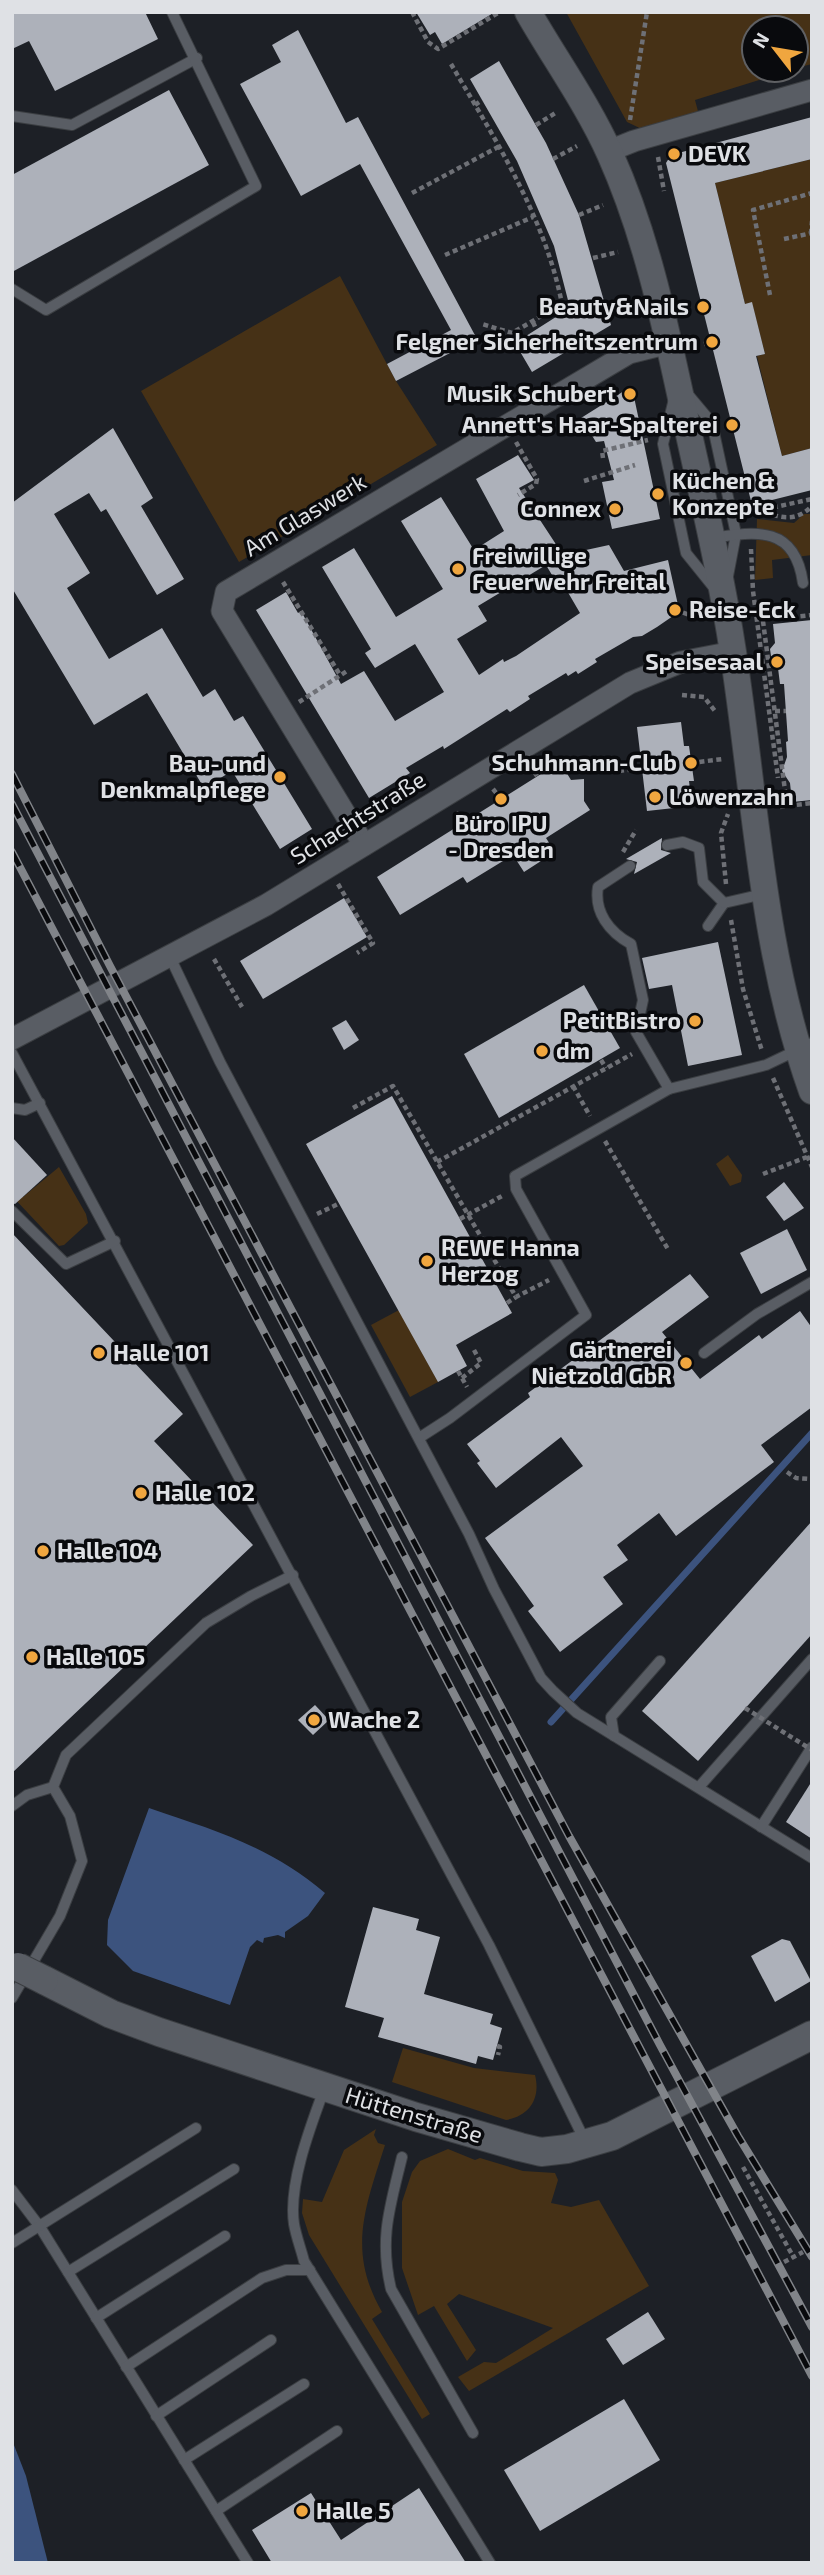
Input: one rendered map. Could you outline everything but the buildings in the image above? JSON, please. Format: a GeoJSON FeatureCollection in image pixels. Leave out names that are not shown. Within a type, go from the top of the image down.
{"type":"FeatureCollection","features":[{"type":"Feature","properties":{"kind":"main road","name":"Hüttenstraße"},"geometry":{"type":"LineString","coordinates":[[15,1965],[111,2014],[159,2032],[416,2117],[541,2152],[587,2145],[619,2133],[812,2035]]}},
{"type":"Feature","properties":{"kind":"street"},"geometry":{"type":"LineString","coordinates":[[528,12],[609,151],[642,237],[678,382],[724,536],[723,599],[733,652],[763,894],[775,959],[805,1046],[812,1091]]}},
{"type":"Feature","properties":{"kind":"street"},"geometry":{"type":"LineString","coordinates":[[609,151],[634,141],[702,124],[812,90]]}},
{"type":"Feature","properties":{"kind":"street","name":"Am Glaswerk"},"geometry":{"type":"LineString","coordinates":[[364,845],[222,611],[226,592],[629,353],[669,343]]}},
{"type":"Feature","properties":{"kind":"street","name":"Schachtstraße"},"geometry":{"type":"LineString","coordinates":[[12,1040],[266,905],[644,676],[700,657],[733,652]]}},
{"type":"Feature","properties":{"kind":"lane"},"geometry":{"type":"LineString","coordinates":[[12,289],[46,310],[256,186],[197,58],[172,12]]}},
{"type":"Feature","properties":{"kind":"lane"},"geometry":{"type":"LineString","coordinates":[[12,116],[72,125],[197,58]]}},
{"type":"Feature","properties":{"kind":"lane"},"geometry":{"type":"LineString","coordinates":[[678,382],[663,444],[686,553],[723,599]]}},
{"type":"Feature","properties":{"kind":"lane"},"geometry":{"type":"LineString","coordinates":[[724,536],[760,533],[775,537],[792,548],[800,564],[803,583]]}},
{"type":"Feature","properties":{"kind":"lane"},"geometry":{"type":"LineString","coordinates":[[667,845],[683,842],[699,848],[703,883],[724,903]]}},
{"type":"Feature","properties":{"kind":"lane"},"geometry":{"type":"LineString","coordinates":[[630,866],[598,887],[596,901],[613,934],[631,944],[643,1000],[636,1032],[669,1089]]}},
{"type":"Feature","properties":{"kind":"lane"},"geometry":{"type":"LineString","coordinates":[[708,926],[724,903],[763,894]]}},
{"type":"Feature","properties":{"kind":"lane"},"geometry":{"type":"LineString","coordinates":[[170,957],[220,1062],[419,1438],[541,1678],[577,1713],[812,1858]]}},
{"type":"Feature","properties":{"kind":"lane"},"geometry":{"type":"LineString","coordinates":[[419,1438],[450,1419],[586,1315],[516,1189],[516,1176],[669,1089],[766,1065],[805,1046]]}},
{"type":"Feature","properties":{"kind":"lane"},"geometry":{"type":"LineString","coordinates":[[12,1053],[115,1241],[293,1575],[391,1766],[489,1945],[582,2130],[587,2145]]}},
{"type":"Feature","properties":{"kind":"lane"},"geometry":{"type":"LineString","coordinates":[[12,1108],[25,1110],[40,1102]]}},
{"type":"Feature","properties":{"kind":"lane"},"geometry":{"type":"LineString","coordinates":[[12,1211],[66,1264],[115,1241]]}},
{"type":"Feature","properties":{"kind":"lane"},"geometry":{"type":"LineString","coordinates":[[704,1353],[757,1314],[812,1282]]}},
{"type":"Feature","properties":{"kind":"lane"},"geometry":{"type":"LineString","coordinates":[[12,1805],[26,1796],[53,1787],[66,1755],[206,1623],[293,1575]]}},
{"type":"Feature","properties":{"kind":"lane"},"geometry":{"type":"LineString","coordinates":[[699,1787],[812,1659]]}},
{"type":"Feature","properties":{"kind":"lane"},"geometry":{"type":"LineString","coordinates":[[614,1736],[611,1717],[660,1661]]}},
{"type":"Feature","properties":{"kind":"lane"},"geometry":{"type":"LineString","coordinates":[[761,1827],[812,1748]]}},
{"type":"Feature","properties":{"kind":"lane"},"geometry":{"type":"LineString","coordinates":[[12,1998],[60,1916],[82,1861],[70,1816],[53,1787]]}},
{"type":"Feature","properties":{"kind":"lane"},"geometry":{"type":"LineString","coordinates":[[325,2087],[308,2133],[294,2198],[294,2223],[304,2261],[489,2563]]}},
{"type":"Feature","properties":{"kind":"lane"},"geometry":{"type":"LineString","coordinates":[[12,2243],[196,2128]]}},
{"type":"Feature","properties":{"kind":"lane"},"geometry":{"type":"LineString","coordinates":[[402,2157],[384,2229],[386,2267],[391,2289],[473,2433]]}},
{"type":"Feature","properties":{"kind":"lane"},"geometry":{"type":"LineString","coordinates":[[68,2272],[234,2169]]}},
{"type":"Feature","properties":{"kind":"lane"},"geometry":{"type":"LineString","coordinates":[[12,2190],[40,2227],[248,2563]]}},
{"type":"Feature","properties":{"kind":"lane"},"geometry":{"type":"LineString","coordinates":[[96,2318],[225,2236]]}},
{"type":"Feature","properties":{"kind":"lane"},"geometry":{"type":"LineString","coordinates":[[126,2367],[262,2277],[286,2270],[310,2270]]}},
{"type":"Feature","properties":{"kind":"lane"},"geometry":{"type":"LineString","coordinates":[[156,2416],[271,2340]]}},
{"type":"Feature","properties":{"kind":"lane"},"geometry":{"type":"LineString","coordinates":[[184,2460],[304,2384]]}},
{"type":"Feature","properties":{"kind":"lane"},"geometry":{"type":"LineString","coordinates":[[216,2511],[337,2431]]}},
{"type":"Feature","properties":{"kind":"path"},"geometry":{"type":"LineString","coordinates":[[412,12],[428,42],[438,48],[498,13]]}},
{"type":"Feature","properties":{"kind":"path"},"geometry":{"type":"LineString","coordinates":[[629,131],[647,12]]}},
{"type":"Feature","properties":{"kind":"path"},"geometry":{"type":"LineString","coordinates":[[451,64],[500,146],[533,217],[554,266],[562,304],[512,333],[482,324]]}},
{"type":"Feature","properties":{"kind":"path"},"geometry":{"type":"LineString","coordinates":[[475,105],[482,100]]}},
{"type":"Feature","properties":{"kind":"path"},"geometry":{"type":"LineString","coordinates":[[536,124],[557,112]]}},
{"type":"Feature","properties":{"kind":"path"},"geometry":{"type":"LineString","coordinates":[[412,193],[500,146]]}},
{"type":"Feature","properties":{"kind":"path"},"geometry":{"type":"LineString","coordinates":[[553,159],[577,146]]}},
{"type":"Feature","properties":{"kind":"path"},"geometry":{"type":"LineString","coordinates":[[664,191],[657,162],[658,154],[667,149]]}},
{"type":"Feature","properties":{"kind":"path"},"geometry":{"type":"LineString","coordinates":[[770,295],[752,211],[812,193]]}},
{"type":"Feature","properties":{"kind":"path"},"geometry":{"type":"LineString","coordinates":[[579,215],[603,205]]}},
{"type":"Feature","properties":{"kind":"path"},"geometry":{"type":"LineString","coordinates":[[444,256],[533,217]]}},
{"type":"Feature","properties":{"kind":"path"},"geometry":{"type":"LineString","coordinates":[[784,239],[811,234],[812,221]]}},
{"type":"Feature","properties":{"kind":"path"},"geometry":{"type":"LineString","coordinates":[[593,258],[618,252]]}},
{"type":"Feature","properties":{"kind":"path"},"geometry":{"type":"LineString","coordinates":[[606,306],[630,300]]}},
{"type":"Feature","properties":{"kind":"path"},"geometry":{"type":"LineString","coordinates":[[533,322],[536,329]]}},
{"type":"Feature","properties":{"kind":"path"},"geometry":{"type":"LineString","coordinates":[[704,344],[712,342]]}},
{"type":"Feature","properties":{"kind":"path"},"geometry":{"type":"LineString","coordinates":[[515,441],[537,479],[536,484],[518,495]]}},
{"type":"Feature","properties":{"kind":"path"},"geometry":{"type":"LineString","coordinates":[[602,451],[644,441]]}},
{"type":"Feature","properties":{"kind":"path"},"geometry":{"type":"LineString","coordinates":[[600,442],[603,458]]}},
{"type":"Feature","properties":{"kind":"path"},"geometry":{"type":"LineString","coordinates":[[584,481],[635,465]]}},
{"type":"Feature","properties":{"kind":"path"},"geometry":{"type":"LineString","coordinates":[[745,513],[812,499]]}},
{"type":"Feature","properties":{"kind":"path"},"geometry":{"type":"LineString","coordinates":[[764,511],[779,518],[794,518],[812,506]]}},
{"type":"Feature","properties":{"kind":"path"},"geometry":{"type":"LineString","coordinates":[[751,546],[753,592],[778,778]]}},
{"type":"Feature","properties":{"kind":"path"},"geometry":{"type":"LineString","coordinates":[[279,575],[340,675]]}},
{"type":"Feature","properties":{"kind":"path"},"geometry":{"type":"LineString","coordinates":[[675,610],[693,616]]}},
{"type":"Feature","properties":{"kind":"path"},"geometry":{"type":"LineString","coordinates":[[792,617],[812,615]]}},
{"type":"Feature","properties":{"kind":"path"},"geometry":{"type":"LineString","coordinates":[[763,621],[787,806]]}},
{"type":"Feature","properties":{"kind":"path"},"geometry":{"type":"LineString","coordinates":[[297,704],[347,671]]}},
{"type":"Feature","properties":{"kind":"path"},"geometry":{"type":"LineString","coordinates":[[775,711],[786,710]]}},
{"type":"Feature","properties":{"kind":"path"},"geometry":{"type":"LineString","coordinates":[[691,764],[723,759]]}},
{"type":"Feature","properties":{"kind":"path"},"geometry":{"type":"LineString","coordinates":[[619,771],[642,768]]}},
{"type":"Feature","properties":{"kind":"path"},"geometry":{"type":"LineString","coordinates":[[496,793],[501,799]]}},
{"type":"Feature","properties":{"kind":"path"},"geometry":{"type":"LineString","coordinates":[[780,807],[812,803]]}},
{"type":"Feature","properties":{"kind":"path"},"geometry":{"type":"LineString","coordinates":[[338,884],[373,943],[357,953]]}},
{"type":"Feature","properties":{"kind":"path"},"geometry":{"type":"LineString","coordinates":[[214,959],[242,1007]]}},
{"type":"Feature","properties":{"kind":"path"},"geometry":{"type":"LineString","coordinates":[[437,1162],[627,1057]]}},
{"type":"Feature","properties":{"kind":"path"},"geometry":{"type":"LineString","coordinates":[[601,1060],[606,1068]]}},
{"type":"Feature","properties":{"kind":"path"},"geometry":{"type":"LineString","coordinates":[[353,1108],[393,1086],[516,1297]]}},
{"type":"Feature","properties":{"kind":"path"},"geometry":{"type":"LineString","coordinates":[[573,1086],[669,1251]]}},
{"type":"Feature","properties":{"kind":"path"},"geometry":{"type":"LineString","coordinates":[[763,1174],[807,1157]]}},
{"type":"Feature","properties":{"kind":"path"},"geometry":{"type":"LineString","coordinates":[[460,1219],[516,1189]]}},
{"type":"Feature","properties":{"kind":"path"},"geometry":{"type":"LineString","coordinates":[[314,1216],[338,1204]]}},
{"type":"Feature","properties":{"kind":"path"},"geometry":{"type":"LineString","coordinates":[[507,1303],[554,1277],[559,1288]]}},
{"type":"Feature","properties":{"kind":"path"},"geometry":{"type":"LineString","coordinates":[[458,1371],[462,1378],[481,1363],[474,1350]]}},
{"type":"Feature","properties":{"kind":"path"},"geometry":{"type":"LineString","coordinates":[[787,1472],[796,1478],[812,1479]]}},
{"type":"Feature","properties":{"kind":"path"},"geometry":{"type":"LineString","coordinates":[[745,1708],[812,1748]]}},
{"type":"Feature","properties":{"kind":"path"},"geometry":{"type":"LineString","coordinates":[[497,2046],[500,2047],[498,2055]]}},
{"type":"Feature","properties":{"kind":"path"},"geometry":{"type":"LineString","coordinates":[[743,2166],[794,2258]]}},
{"type":"Feature","properties":{"kind":"path"},"geometry":{"type":"LineString","coordinates":[[784,2262],[803,2252]]}},
{"type":"Feature","properties":{"kind":"shaded area"},"geometry":{"type":"Polygon","coordinates":[[[566,12],[812,12],[812,64],[810,14],[740,14],[740,84],[746,84],[695,100],[699,115],[646,131],[627,122],[566,12]]]}},
{"type":"Feature","properties":{"kind":"shaded area"},"geometry":{"type":"Polygon","coordinates":[[[812,159],[812,448],[782,456],[757,356],[765,354],[752,303],[745,304],[715,183],[812,159]]]}},
{"type":"Feature","properties":{"kind":"shaded area"},"geometry":{"type":"Polygon","coordinates":[[[340,276],[396,381],[437,445],[239,562],[141,391],[340,276]]]}},
{"type":"Feature","properties":{"kind":"shaded area"},"geometry":{"type":"Polygon","coordinates":[[[804,514],[812,514],[812,555],[772,560],[773,578],[755,580],[757,519],[794,523],[804,514]]]}},
{"type":"Feature","properties":{"kind":"shaded area"},"geometry":{"type":"Polygon","coordinates":[[[728,1155],[742,1175],[741,1182],[730,1186],[716,1164],[728,1155]]]}},
{"type":"Feature","properties":{"kind":"shaded area"},"geometry":{"type":"Polygon","coordinates":[[[59,1167],[86,1214],[88,1223],[64,1245],[59,1246],[12,1196],[12,1187],[23,1197],[59,1167]]]}},
{"type":"Feature","properties":{"kind":"shaded area"},"geometry":{"type":"Polygon","coordinates":[[[399,1310],[438,1382],[410,1397],[371,1325],[399,1310]]]}},
{"type":"Feature","properties":{"kind":"shaded area"},"geometry":{"type":"Polygon","coordinates":[[[403,2048],[474,2068],[535,2075],[535,2099],[521,2115],[506,2120],[392,2082],[403,2048]]]}},
{"type":"Feature","properties":{"kind":"shaded area"},"geometry":{"type":"Polygon","coordinates":[[[376,2129],[374,2135],[378,2143],[385,2145],[366,2209],[362,2249],[371,2290],[382,2312],[372,2319],[430,2414],[422,2419],[309,2235],[302,2213],[303,2199],[322,2202],[344,2150],[376,2129]]]}},
{"type":"Feature","properties":{"kind":"shaded area"},"geometry":{"type":"Polygon","coordinates":[[[448,2149],[475,2160],[480,2158],[523,2171],[555,2173],[558,2180],[551,2203],[571,2207],[599,2200],[649,2286],[469,2391],[458,2377],[484,2362],[496,2363],[553,2328],[459,2294],[447,2304],[476,2350],[467,2361],[434,2306],[418,2315],[402,2268],[402,2202],[412,2172],[420,2161],[448,2149]]]}},
{"type":"Feature","properties":{"kind":"water"},"geometry":{"type":"Polygon","coordinates":[[[149,1808],[220,1833],[263,1852],[284,1863],[325,1893],[308,1916],[285,1932],[285,1938],[278,1935],[264,1938],[263,1943],[257,1940],[250,1947],[230,2005],[133,1971],[107,1945],[108,1920],[149,1808]]]}},
{"type":"Feature","properties":{"kind":"water"},"geometry":{"type":"Polygon","coordinates":[[[12,2440],[26,2476],[48,2563],[12,2563],[12,2440]]]}},
{"type":"Feature","properties":{"kind":"waterway"},"geometry":{"type":"LineString","coordinates":[[551,1722],[812,1433]]}},
{"type":"Feature","properties":{"kind":"railway"},"geometry":{"type":"LineString","coordinates":[[12,774],[110,966],[569,1836],[738,2136],[812,2257]]}},
{"type":"Feature","properties":{"kind":"railway"},"geometry":{"type":"LineString","coordinates":[[12,804],[660,2045],[812,2327]]}},
{"type":"Feature","properties":{"kind":"railway"},"geometry":{"type":"LineString","coordinates":[[12,852],[812,2376]]}},
{"type":"Feature","properties":{"kind":"place","name":"DEVK"},"geometry":{"type":"Point","coordinates":[674,154]}},
{"type":"Feature","properties":{"kind":"place","name":"Beauty&Nails"},"geometry":{"type":"Point","coordinates":[703,307]}},
{"type":"Feature","properties":{"kind":"place","name":"Felgner Sicherheitszentrum"},"geometry":{"type":"Point","coordinates":[712,342]}},
{"type":"Feature","properties":{"kind":"place","name":"Musik Schubert"},"geometry":{"type":"Point","coordinates":[630,394]}},
{"type":"Feature","properties":{"kind":"place","name":"Annett's Haar-Spalterei"},"geometry":{"type":"Point","coordinates":[732,425]}},
{"type":"Feature","properties":{"kind":"place","name":"Küchen & Konzepte"},"geometry":{"type":"Point","coordinates":[658,494]}},
{"type":"Feature","properties":{"kind":"place","name":"Connex"},"geometry":{"type":"Point","coordinates":[615,509]}},
{"type":"Feature","properties":{"kind":"place","name":"Freiwillige Feuerwehr Freital"},"geometry":{"type":"Point","coordinates":[458,569]}},
{"type":"Feature","properties":{"kind":"place","name":"Reise-Eck"},"geometry":{"type":"Point","coordinates":[675,610]}},
{"type":"Feature","properties":{"kind":"place","name":"Speisesaal"},"geometry":{"type":"Point","coordinates":[777,662]}},
{"type":"Feature","properties":{"kind":"place","name":"Schuhmann-Club"},"geometry":{"type":"Point","coordinates":[691,763]}},
{"type":"Feature","properties":{"kind":"place","name":"Bau- und Denkmalpflege"},"geometry":{"type":"Point","coordinates":[280,777]}},
{"type":"Feature","properties":{"kind":"place","name":"Löwenzahn"},"geometry":{"type":"Point","coordinates":[655,797]}},
{"type":"Feature","properties":{"kind":"place","name":"Büro IPU - Dresden"},"geometry":{"type":"Point","coordinates":[501,799]}},
{"type":"Feature","properties":{"kind":"place","name":"PetitBistro"},"geometry":{"type":"Point","coordinates":[695,1021]}},
{"type":"Feature","properties":{"kind":"place","name":"dm"},"geometry":{"type":"Point","coordinates":[542,1051]}},
{"type":"Feature","properties":{"kind":"place","name":"REWE Hanna Herzog"},"geometry":{"type":"Point","coordinates":[427,1261]}},
{"type":"Feature","properties":{"kind":"place","name":"Halle 101"},"geometry":{"type":"Point","coordinates":[99,1353]}},
{"type":"Feature","properties":{"kind":"place","name":"Gärtnerei Nietzold GbR"},"geometry":{"type":"Point","coordinates":[686,1363]}},
{"type":"Feature","properties":{"kind":"place","name":"Halle 102"},"geometry":{"type":"Point","coordinates":[141,1493]}},
{"type":"Feature","properties":{"kind":"place","name":"Halle 104"},"geometry":{"type":"Point","coordinates":[43,1551]}},
{"type":"Feature","properties":{"kind":"place","name":"Halle 105"},"geometry":{"type":"Point","coordinates":[32,1657]}},
{"type":"Feature","properties":{"kind":"place","name":"Wache 2"},"geometry":{"type":"Point","coordinates":[314,1720]}},
{"type":"Feature","properties":{"kind":"place","name":"Halle 5"},"geometry":{"type":"Point","coordinates":[302,2511]}}]}
